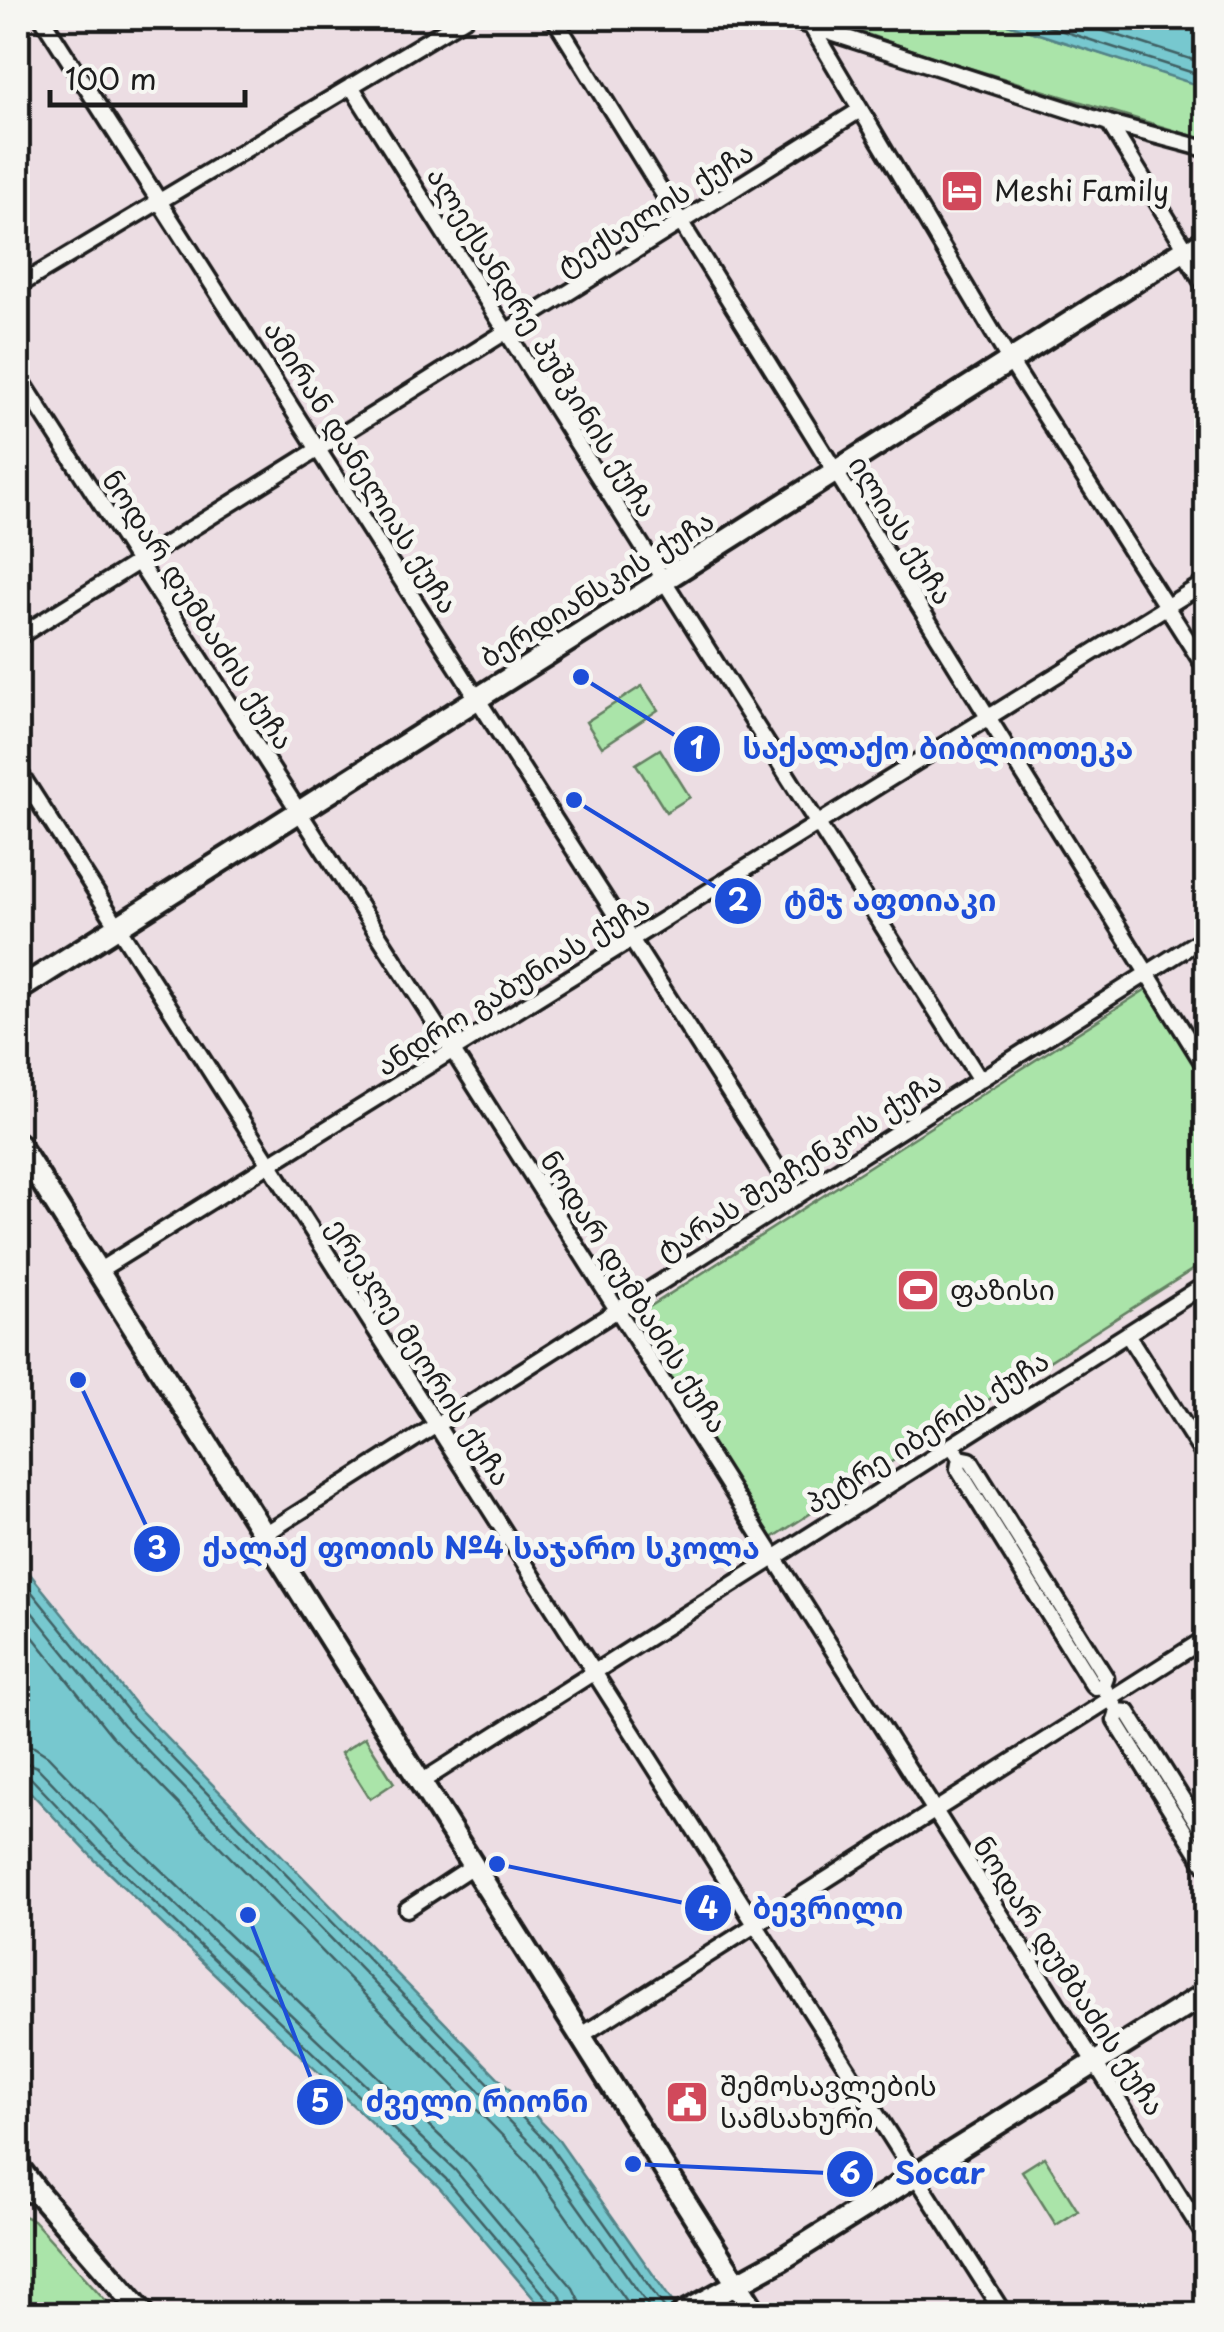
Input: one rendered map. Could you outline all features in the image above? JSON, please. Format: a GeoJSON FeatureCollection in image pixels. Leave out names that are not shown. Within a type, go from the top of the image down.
{"type":"FeatureCollection","features":[{"type":"Feature","properties":{"kind":"street","name":"ამირან დანელიას ქუჩა"},"geometry":{"type":"LineString","coordinates":[[42,18],[796,1197]]}},
{"type":"Feature","properties":{"kind":"street"},"geometry":{"type":"LineString","coordinates":[[18,286],[465,18]]}},
{"type":"Feature","properties":{"kind":"street","name":"ილიას ქუჩა"},"geometry":{"type":"LineString","coordinates":[[554,18],[1206,1068]]}},
{"type":"Feature","properties":{"kind":"street"},"geometry":{"type":"LineString","coordinates":[[785,18],[1109,123],[1206,149]]}},
{"type":"Feature","properties":{"kind":"street"},"geometry":{"type":"LineString","coordinates":[[812,28],[1010,361],[1206,669]]}},
{"type":"Feature","properties":{"kind":"street","name":"ალექსანდრე პუშკინის ქუჩა"},"geometry":{"type":"LineString","coordinates":[[350,86],[980,1080]]}},
{"type":"Feature","properties":{"kind":"street","name":"ტექსელის ქუჩა"},"geometry":{"type":"LineString","coordinates":[[18,638],[860,110]]}},
{"type":"Feature","properties":{"kind":"street"},"geometry":{"type":"LineString","coordinates":[[1109,123],[1206,282]]}},
{"type":"Feature","properties":{"kind":"street","name":"ბერდიანსკის ქუჩა"},"geometry":{"type":"LineString","coordinates":[[18,990],[1206,236]]}},
{"type":"Feature","properties":{"kind":"street","name":"ნოდარ დუმბაძის ქუჩა"},"geometry":{"type":"LineString","coordinates":[[18,375],[1206,2238]]}},
{"type":"Feature","properties":{"kind":"street","name":"ანდრო გაბუნიას ქუჩა"},"geometry":{"type":"LineString","coordinates":[[98,1271],[1206,582]]}},
{"type":"Feature","properties":{"kind":"street","name":"ერეკლე მეორის ქუჩა"},"geometry":{"type":"LineString","coordinates":[[18,770],[1004,2314]]}},
{"type":"Feature","properties":{"kind":"street","name":"ტარას შევჩენკოს ქუჩა"},"geometry":{"type":"LineString","coordinates":[[265,1534],[1206,936]]}},
{"type":"Feature","properties":{"kind":"street"},"geometry":{"type":"LineString","coordinates":[[18,1144],[756,2314]]}},
{"type":"Feature","properties":{"kind":"street","name":"პეტრე იბერის ქუჩა"},"geometry":{"type":"LineString","coordinates":[[421,1782],[773,1558],[956,1452],[1206,1284]]}},
{"type":"Feature","properties":{"kind":"street"},"geometry":{"type":"LineString","coordinates":[[1127,1334],[1206,1459]]}},
{"type":"Feature","properties":{"kind":"street"},"geometry":{"type":"LineString","coordinates":[[956,1452],[970,1460],[1106,1678],[1115,1720],[1206,1866]]}},
{"type":"Feature","properties":{"kind":"street"},"geometry":{"type":"LineString","coordinates":[[582,2034],[1206,1638]]}},
{"type":"Feature","properties":{"kind":"street"},"geometry":{"type":"LineString","coordinates":[[1111,1699],[1128,1712],[1206,1837]]}},
{"type":"Feature","properties":{"kind":"street"},"geometry":{"type":"LineString","coordinates":[[407,1909],[474,1866]]}},
{"type":"Feature","properties":{"kind":"street"},"geometry":{"type":"LineString","coordinates":[[682,2314],[782,2259],[1206,1993]]}},
{"type":"Feature","properties":{"kind":"street"},"geometry":{"type":"LineString","coordinates":[[18,2167],[28,2190],[144,2314]]}},
{"type":"Feature","properties":{"kind":"green space"},"geometry":{"type":"Polygon","coordinates":[[[819,18],[989,18],[1206,87],[1206,140],[937,58],[819,18]]]}},
{"type":"Feature","properties":{"kind":"green space"},"geometry":{"type":"Polygon","coordinates":[[[642,686],[658,710],[602,747],[586,722],[642,686]]]}},
{"type":"Feature","properties":{"kind":"green space"},"geometry":{"type":"Polygon","coordinates":[[[660,749],[690,797],[666,812],[636,764],[660,749]]]}},
{"type":"Feature","properties":{"kind":"green space","name":"ფაზისი"},"geometry":{"type":"Polygon","coordinates":[[[1148,988],[1206,1081],[1206,1261],[769,1540],[629,1320],[1148,988]]]}},
{"type":"Feature","properties":{"kind":"green space"},"geometry":{"type":"Polygon","coordinates":[[[365,1737],[394,1783],[370,1799],[341,1753],[365,1737]]]}},
{"type":"Feature","properties":{"kind":"green space"},"geometry":{"type":"Polygon","coordinates":[[[1044,2157],[1078,2211],[1056,2225],[1022,2171],[1044,2157]]]}},
{"type":"Feature","properties":{"kind":"green space"},"geometry":{"type":"Polygon","coordinates":[[[21,2215],[33,2220],[118,2314],[18,2314],[21,2215]]]}},
{"type":"Feature","properties":{"kind":"water"},"geometry":{"type":"Polygon","coordinates":[[[989,18],[1206,18],[1206,87],[1191,83],[989,18]]]}},
{"type":"Feature","properties":{"kind":"water"},"geometry":{"type":"Polygon","coordinates":[[[18,1559],[139,1709],[557,2138],[681,2314],[547,2314],[439,2187],[94,1859],[18,1779],[18,1559]]]}},
{"type":"Feature","properties":{"kind":"place","name":"Meshi Family"},"geometry":{"type":"Point","coordinates":[962,191]}},
{"type":"Feature","properties":{"kind":"place","name":"საქალაქო ბიბლიოთეკა"},"geometry":{"type":"Point","coordinates":[581,677]}},
{"type":"Feature","properties":{"kind":"place","name":"ტმჯ აფთიაკი"},"geometry":{"type":"Point","coordinates":[574,800]}},
{"type":"Feature","properties":{"kind":"place","name":"ფაზისი"},"geometry":{"type":"Point","coordinates":[918,1290]}},
{"type":"Feature","properties":{"kind":"place","name":"ქალაქ ფოთის №4 საჯარო სკოლა"},"geometry":{"type":"Point","coordinates":[78,1380]}},
{"type":"Feature","properties":{"kind":"place","name":"ბევრილი"},"geometry":{"type":"Point","coordinates":[497,1864]}},
{"type":"Feature","properties":{"kind":"place","name":"ძველი რიონი"},"geometry":{"type":"Point","coordinates":[248,1915]}},
{"type":"Feature","properties":{"kind":"place","name":"შემოსავლების სამსახური"},"geometry":{"type":"Point","coordinates":[687,2102]}},
{"type":"Feature","properties":{"kind":"place","name":"Socar"},"geometry":{"type":"Point","coordinates":[633,2164]}}]}
